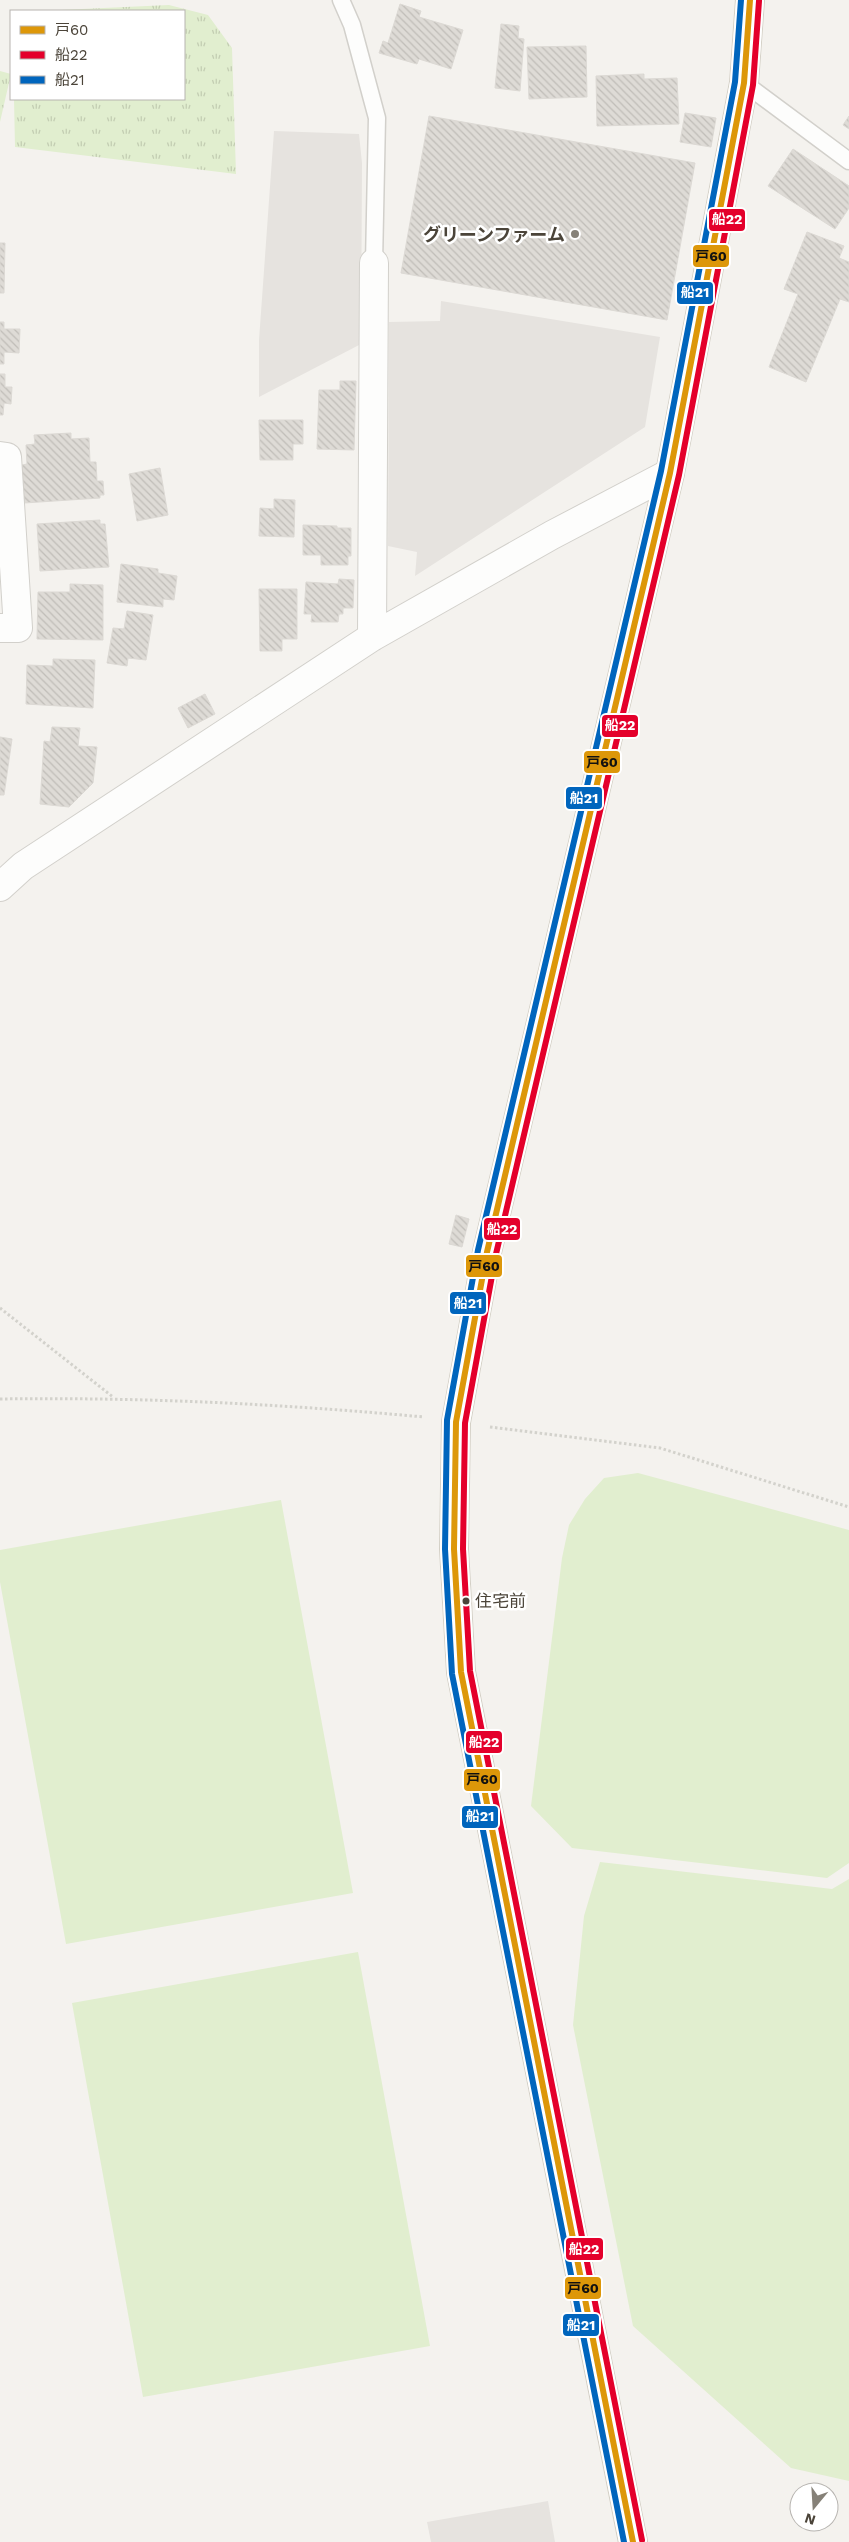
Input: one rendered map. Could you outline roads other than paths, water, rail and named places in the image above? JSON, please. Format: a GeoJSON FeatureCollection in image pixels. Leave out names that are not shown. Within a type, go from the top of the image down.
{"type":"FeatureCollection","features":[{"type":"Feature","properties":{"kind":"main road"},"geometry":{"type":"LineString","coordinates":[[633,2542],[462,1672],[454,1549],[456,1422],[488,1252],[670,472],[744,83],[750,0]]}},
{"type":"Feature","properties":{"kind":"street"},"geometry":{"type":"LineString","coordinates":[[372,637],[374,263]]}},
{"type":"Feature","properties":{"kind":"street"},"geometry":{"type":"LineString","coordinates":[[0,456],[7,456],[18,628],[0,628]]}},
{"type":"Feature","properties":{"kind":"street"},"geometry":{"type":"LineString","coordinates":[[0,887],[23,866],[372,637],[552,535],[670,472]]}},
{"type":"Feature","properties":{"kind":"lane"},"geometry":{"type":"LineString","coordinates":[[341,0],[352,26],[377,118],[374,263]]}},
{"type":"Feature","properties":{"kind":"lane"},"geometry":{"type":"LineString","coordinates":[[744,83],[849,161]]}},
{"type":"Feature","properties":{"kind":"place","name":"グリーンファーム"},"geometry":{"type":"Point","coordinates":[575,234]}},
{"type":"Feature","properties":{"kind":"place","name":"住宅前"},"geometry":{"type":"Point","coordinates":[466,1601]}}]}
